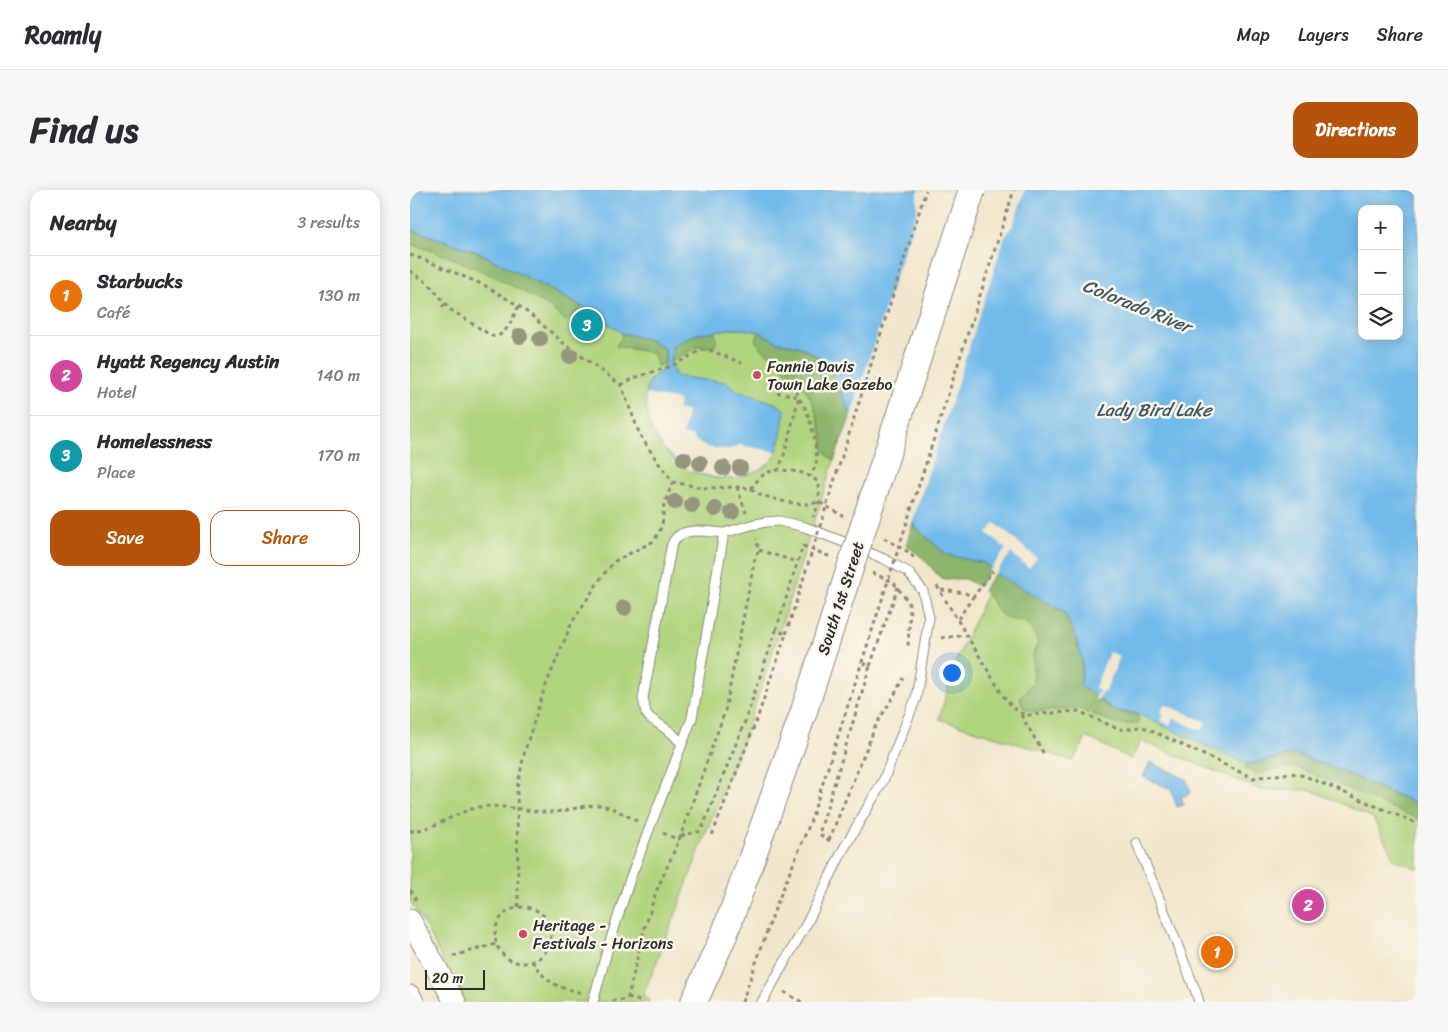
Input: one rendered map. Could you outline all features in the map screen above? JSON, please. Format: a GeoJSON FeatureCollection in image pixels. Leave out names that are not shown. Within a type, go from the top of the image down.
{"type":"FeatureCollection","features":[{"type":"Feature","properties":{"kind":"main road","name":"South 1st Street"},"geometry":{"type":"LineString","coordinates":[[694,1002],[730,919],[803,714],[972,190]]}},
{"type":"Feature","properties":{"kind":"street"},"geometry":{"type":"LineString","coordinates":[[410,920],[455,1002]]}},
{"type":"Feature","properties":{"kind":"street"},"geometry":{"type":"LineString","coordinates":[[410,996],[413,1002]]}},
{"type":"Feature","properties":{"kind":"lane"},"geometry":{"type":"LineString","coordinates":[[682,744],[672,733],[650,718],[646,713],[643,698],[672,541],[676,536],[689,531],[724,533],[750,525],[779,521],[805,527],[884,559],[908,572],[923,591],[929,618],[916,698],[883,781],[843,850],[807,923],[762,1002]]}},
{"type":"Feature","properties":{"kind":"lane"},"geometry":{"type":"LineString","coordinates":[[593,1002],[606,951],[630,878],[692,718],[724,533]]}},
{"type":"Feature","properties":{"kind":"lane"},"geometry":{"type":"LineString","coordinates":[[1137,843],[1199,1002]]}},
{"type":"Feature","properties":{"kind":"path"},"geometry":{"type":"LineString","coordinates":[[711,838],[757,719],[786,634],[926,190]]}},
{"type":"Feature","properties":{"kind":"path"},"geometry":{"type":"LineString","coordinates":[[742,1002],[776,906],[810,822],[1014,190]]}},
{"type":"Feature","properties":{"kind":"path"},"geometry":{"type":"LineString","coordinates":[[410,271],[428,283],[451,310],[492,336],[503,334],[519,306]]}},
{"type":"Feature","properties":{"kind":"path"},"geometry":{"type":"LineString","coordinates":[[442,306],[446,304]]}},
{"type":"Feature","properties":{"kind":"path"},"geometry":{"type":"LineString","coordinates":[[621,385],[634,378],[674,365],[700,350],[712,351],[742,363]]}},
{"type":"Feature","properties":{"kind":"path"},"geometry":{"type":"LineString","coordinates":[[775,380],[786,383],[798,393],[785,452],[779,469]]}},
{"type":"Feature","properties":{"kind":"path"},"geometry":{"type":"LineString","coordinates":[[771,388],[774,392],[798,397],[805,405],[810,417],[816,451],[816,465],[811,476]]}},
{"type":"Feature","properties":{"kind":"path"},"geometry":{"type":"LineString","coordinates":[[751,489],[756,481],[766,473],[779,469],[800,472],[811,476],[820,483],[819,502],[811,521]]}},
{"type":"Feature","properties":{"kind":"path"},"geometry":{"type":"LineString","coordinates":[[518,907],[517,788],[524,750],[544,690],[572,622],[603,575],[615,561],[654,541],[662,526],[664,504],[674,482]]}},
{"type":"Feature","properties":{"kind":"path"},"geometry":{"type":"LineString","coordinates":[[737,488],[744,508]]}},
{"type":"Feature","properties":{"kind":"path"},"geometry":{"type":"LineString","coordinates":[[628,998],[643,934],[656,892],[680,838],[725,711],[755,558],[759,550],[756,538]]}},
{"type":"Feature","properties":{"kind":"path"},"geometry":{"type":"LineString","coordinates":[[660,832],[680,838],[701,831],[744,724],[803,545],[832,558]]}},
{"type":"Feature","properties":{"kind":"path"},"geometry":{"type":"LineString","coordinates":[[759,550],[797,562]]}},
{"type":"Feature","properties":{"kind":"path"},"geometry":{"type":"LineString","coordinates":[[867,571],[898,586],[910,607],[907,656]]}},
{"type":"Feature","properties":{"kind":"path"},"geometry":{"type":"LineString","coordinates":[[958,619],[993,571]]}},
{"type":"Feature","properties":{"kind":"path"},"geometry":{"type":"LineString","coordinates":[[843,850],[819,834],[870,666],[898,586]]}},
{"type":"Feature","properties":{"kind":"path"},"geometry":{"type":"LineString","coordinates":[[941,590],[975,596]]}},
{"type":"Feature","properties":{"kind":"path"},"geometry":{"type":"LineString","coordinates":[[776,630],[786,634]]}},
{"type":"Feature","properties":{"kind":"path"},"geometry":{"type":"LineString","coordinates":[[945,638],[967,635]]}},
{"type":"Feature","properties":{"kind":"path"},"geometry":{"type":"LineString","coordinates":[[861,662],[870,666]]}},
{"type":"Feature","properties":{"kind":"path"},"geometry":{"type":"LineString","coordinates":[[829,840],[876,725],[906,672]]}},
{"type":"Feature","properties":{"kind":"path"},"geometry":{"type":"LineString","coordinates":[[1021,714],[1044,754]]}},
{"type":"Feature","properties":{"kind":"path"},"geometry":{"type":"LineString","coordinates":[[410,831],[424,829],[454,815],[485,806],[554,812],[592,806],[605,806],[637,821]]}},
{"type":"Feature","properties":{"kind":"path"},"geometry":{"type":"LineString","coordinates":[[518,907],[538,911],[550,929],[551,937],[545,952],[532,961],[522,963],[506,958],[496,944],[495,936],[496,926],[500,919],[508,911],[518,907]]}},
{"type":"Feature","properties":{"kind":"path"},"geometry":{"type":"LineString","coordinates":[[433,963],[496,944]]}},
{"type":"Feature","properties":{"kind":"path"},"geometry":{"type":"LineString","coordinates":[[532,961],[545,979],[553,984],[585,993]]}},
{"type":"Feature","properties":{"kind":"path"},"geometry":{"type":"LineString","coordinates":[[776,988],[802,1002]]}},
{"type":"Feature","properties":{"kind":"path"},"geometry":{"type":"LineString","coordinates":[[607,999],[614,1001],[626,1000],[628,998],[642,1002]]}},
{"type":"Feature","properties":{"kind":"green space"},"geometry":{"type":"Polygon","coordinates":[[[410,229],[478,252],[583,307],[622,333],[729,329],[760,332],[847,406],[851,414],[830,472],[742,743],[643,996],[649,999],[648,1002],[464,1002],[420,916],[410,901],[410,229]]]}},
{"type":"Feature","properties":{"kind":"green space"},"geometry":{"type":"Polygon","coordinates":[[[410,229],[478,252],[583,307],[565,320],[543,303],[503,281],[457,260],[410,244],[410,229]]]}},
{"type":"Feature","properties":{"kind":"green space"},"geometry":{"type":"Polygon","coordinates":[[[714,331],[716,343],[714,347],[699,346],[670,362],[673,345],[697,334],[714,331]]]}},
{"type":"Feature","properties":{"kind":"green space"},"geometry":{"type":"Polygon","coordinates":[[[760,332],[778,342],[801,347],[822,359],[838,383],[851,414],[834,460],[828,456],[823,448],[823,437],[814,405],[806,390],[795,378],[785,371],[777,359],[763,350],[755,340],[760,332]]]}},
{"type":"Feature","properties":{"kind":"green space"},"geometry":{"type":"Polygon","coordinates":[[[622,333],[650,340],[665,349],[665,363],[657,366],[653,353],[616,346],[621,339],[622,333]]]}},
{"type":"Feature","properties":{"kind":"green space"},"geometry":{"type":"Polygon","coordinates":[[[913,523],[947,555],[984,563],[991,569],[978,586],[965,579],[943,579],[923,558],[906,545],[913,523]]]}},
{"type":"Feature","properties":{"kind":"green space"},"geometry":{"type":"Polygon","coordinates":[[[995,573],[1064,612],[1075,636],[1082,660],[1082,684],[1095,694],[1096,697],[1089,713],[1076,708],[1033,712],[1023,707],[1020,698],[1033,682],[1033,654],[1038,643],[1035,635],[1025,622],[1004,617],[983,590],[995,573]]]}},
{"type":"Feature","properties":{"kind":"green space"},"geometry":{"type":"Polygon","coordinates":[[[996,574],[1275,758],[1418,801],[1418,869],[1394,859],[1373,818],[1311,790],[1261,790],[1141,741],[1131,759],[1087,737],[1073,761],[939,719],[957,658],[996,574]]]}},
{"type":"Feature","properties":{"kind":"green space"},"geometry":{"type":"Polygon","coordinates":[[[1098,699],[1106,706],[1118,712],[1138,714],[1138,724],[1118,724],[1092,714],[1098,699]]]}},
{"type":"Feature","properties":{"kind":"green space"},"geometry":{"type":"Polygon","coordinates":[[[1295,754],[1418,804],[1418,819],[1299,768],[1273,769],[1258,774],[1246,769],[1245,766],[1295,754]]]}},
{"type":"Feature","properties":{"kind":"water","name":"Lady Bird Lake"},"geometry":{"type":"Polygon","coordinates":[[[410,190],[1418,190],[1418,804],[1295,754],[1248,764],[1138,714],[1113,710],[1080,686],[1082,660],[1075,636],[1064,612],[996,574],[984,563],[947,555],[914,526],[907,511],[872,456],[847,406],[838,383],[822,359],[801,347],[778,342],[760,332],[744,329],[729,329],[697,334],[673,345],[670,362],[676,376],[727,382],[737,390],[777,404],[785,410],[777,451],[769,463],[751,473],[736,477],[720,478],[705,476],[678,462],[667,452],[658,440],[649,421],[646,390],[651,379],[662,371],[665,366],[665,349],[650,340],[622,333],[583,307],[478,252],[410,229],[410,190]]]}},
{"type":"Feature","properties":{"kind":"water"},"geometry":{"type":"Polygon","coordinates":[[[1150,762],[1186,779],[1191,793],[1181,797],[1184,805],[1177,807],[1171,789],[1143,777],[1150,762]]]}},
{"type":"Feature","properties":{"kind":"pier"},"geometry":{"type":"Polygon","coordinates":[[[919,190],[1025,190],[1013,225],[1004,239],[911,526],[905,512],[870,457],[850,418],[917,210],[917,194],[919,190]]]}},
{"type":"Feature","properties":{"kind":"pier"},"geometry":{"type":"Polygon","coordinates":[[[646,394],[679,400],[677,410],[687,411],[683,435],[692,436],[706,447],[730,449],[740,445],[777,452],[770,462],[757,470],[735,478],[714,477],[689,470],[664,449],[655,434],[650,425],[646,394]]]}},
{"type":"Feature","properties":{"kind":"pier"},"geometry":{"type":"Polygon","coordinates":[[[995,523],[1037,558],[1029,568],[1011,553],[994,575],[989,571],[1006,549],[987,533],[995,523]]]}},
{"type":"Feature","properties":{"kind":"pier"},"geometry":{"type":"Polygon","coordinates":[[[1109,652],[1120,656],[1105,692],[1102,691],[1098,700],[1095,699],[1099,690],[1095,688],[1109,652]]]}},
{"type":"Feature","properties":{"kind":"pier"},"geometry":{"type":"Polygon","coordinates":[[[1164,704],[1206,722],[1202,731],[1173,718],[1170,725],[1161,721],[1164,715],[1161,713],[1164,704]]]}},
{"type":"Feature","properties":{"kind":"place","name":"Homelessness"},"geometry":{"type":"Point","coordinates":[587,325]}},
{"type":"Feature","properties":{"kind":"place","name":"Fannie Davis Town Lake Gazebo"},"geometry":{"type":"Point","coordinates":[757,375]}},
{"type":"Feature","properties":{"kind":"place","name":"Hyatt Regency Austin"},"geometry":{"type":"Point","coordinates":[1308,905]}},
{"type":"Feature","properties":{"kind":"place","name":"Heritage - Festivals - Horizons"},"geometry":{"type":"Point","coordinates":[523,934]}},
{"type":"Feature","properties":{"kind":"place","name":"Starbucks"},"geometry":{"type":"Point","coordinates":[1217,952]}},
{"type":"Feature","properties":{"kind":"water label","name":"Colorado River"},"geometry":{"type":"Point","coordinates":[1137,306]}}]}
